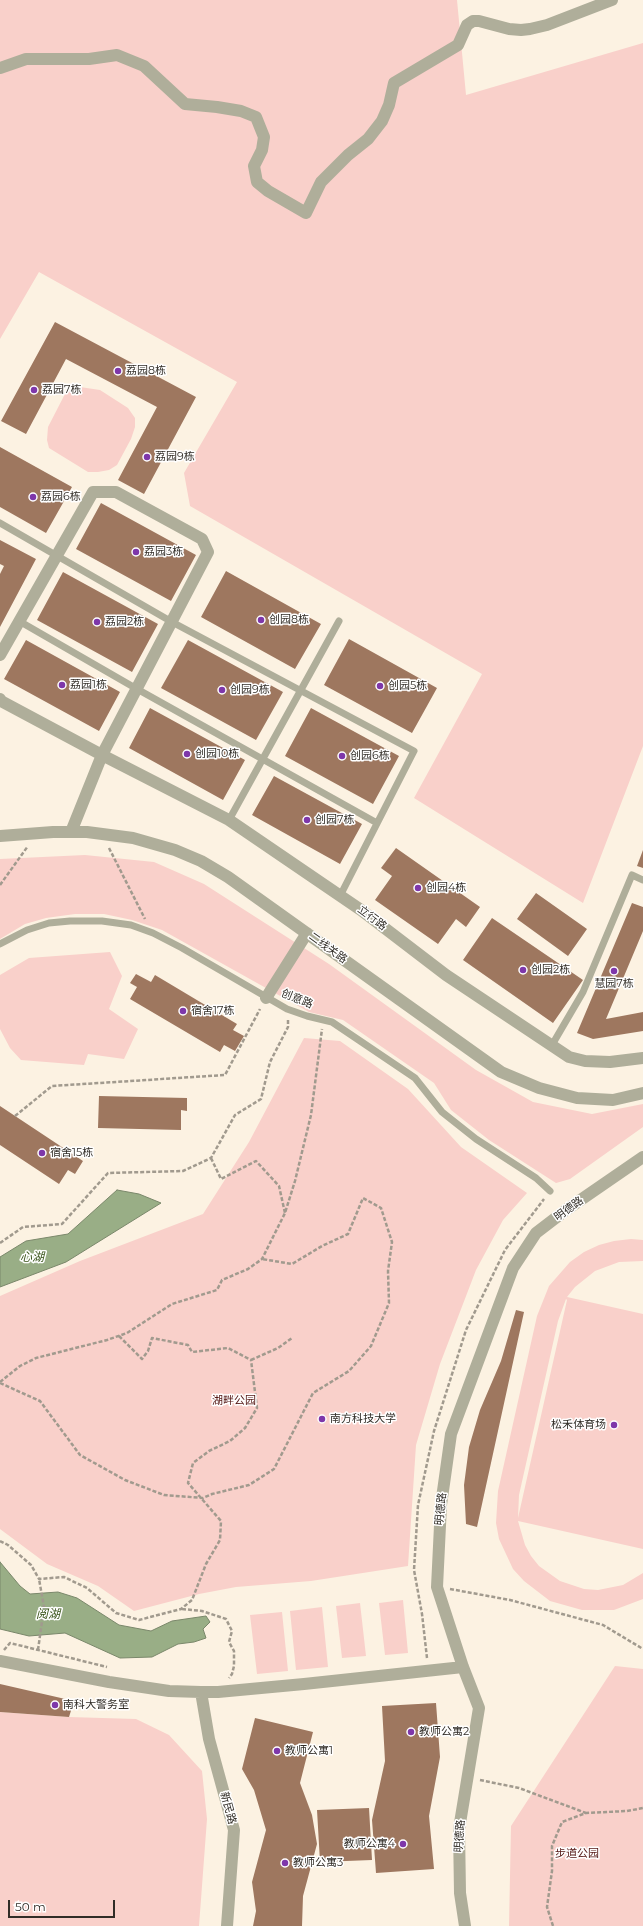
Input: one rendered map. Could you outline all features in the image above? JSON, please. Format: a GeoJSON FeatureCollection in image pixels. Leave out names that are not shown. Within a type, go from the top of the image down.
{"type":"FeatureCollection","features":[{"type":"Feature","properties":{"kind":"street"},"geometry":{"type":"LineString","coordinates":[[0,68],[26,59],[89,59],[117,55],[144,66],[185,104],[242,111],[256,117],[264,137],[262,150],[254,166],[257,182],[268,191],[306,213],[321,182],[352,151],[368,139],[382,120],[389,105],[394,83],[458,45],[467,25],[473,21],[479,21],[508,29],[530,29],[547,25],[612,0]]}},
{"type":"Feature","properties":{"kind":"street"},"geometry":{"type":"LineString","coordinates":[[0,654],[93,492],[116,492],[202,539],[208,552],[102,755],[71,832]]}},
{"type":"Feature","properties":{"kind":"street","name":"立行路"},"geometry":{"type":"LineString","coordinates":[[0,699],[1,701],[102,755],[229,820],[340,896],[446,975],[569,1057],[585,1061],[610,1062],[643,1058]]}},
{"type":"Feature","properties":{"kind":"street","name":"二线关路"},"geometry":{"type":"LineString","coordinates":[[0,836],[71,832],[102,834],[148,841],[188,855],[228,877],[491,1066],[510,1076],[539,1088],[577,1098],[613,1100],[643,1093]]}},
{"type":"Feature","properties":{"kind":"street"},"geometry":{"type":"LineString","coordinates":[[266,998],[307,933]]}},
{"type":"Feature","properties":{"kind":"street","name":"明德路"},"geometry":{"type":"LineString","coordinates":[[465,1926],[460,1892],[459,1829],[479,1708],[463,1667],[437,1587],[440,1505],[451,1434],[513,1268],[536,1233],[566,1210],[643,1157]]}},
{"type":"Feature","properties":{"kind":"street"},"geometry":{"type":"LineString","coordinates":[[0,1661],[109,1682],[169,1691],[201,1692],[218,1692],[463,1667]]}},
{"type":"Feature","properties":{"kind":"street","name":"新民路"},"geometry":{"type":"LineString","coordinates":[[201,1692],[209,1739],[234,1830],[227,1926]]}},
{"type":"Feature","properties":{"kind":"lane"},"geometry":{"type":"LineString","coordinates":[[0,523],[172,622],[414,751],[340,896]]}},
{"type":"Feature","properties":{"kind":"lane"},"geometry":{"type":"LineString","coordinates":[[19,621],[137,689],[377,823]]}},
{"type":"Feature","properties":{"kind":"lane"},"geometry":{"type":"LineString","coordinates":[[229,820],[339,621]]}},
{"type":"Feature","properties":{"kind":"lane"},"geometry":{"type":"LineString","coordinates":[[552,1045],[582,992],[632,875],[643,880]]}},
{"type":"Feature","properties":{"kind":"lane","name":"创意路"},"geometry":{"type":"LineString","coordinates":[[0,944],[27,930],[49,923],[74,920],[102,921],[131,925],[153,933],[182,948],[287,1009],[332,1022],[415,1078],[442,1112],[476,1139],[536,1178],[550,1191]]}},
{"type":"Feature","properties":{"kind":"path"},"geometry":{"type":"LineString","coordinates":[[0,885],[37,833]]}},
{"type":"Feature","properties":{"kind":"path"},"geometry":{"type":"LineString","coordinates":[[102,834],[153,933]]}},
{"type":"Feature","properties":{"kind":"path"},"geometry":{"type":"LineString","coordinates":[[15,1116],[52,1086],[225,1075],[266,998]]}},
{"type":"Feature","properties":{"kind":"path"},"geometry":{"type":"LineString","coordinates":[[0,1243],[23,1227],[62,1224],[108,1173],[183,1171],[212,1158],[235,1115],[261,1099],[270,1062],[288,1028],[287,1009]]}},
{"type":"Feature","properties":{"kind":"path"},"geometry":{"type":"LineString","coordinates":[[262,1259],[292,1264],[322,1246],[348,1234],[363,1198],[381,1208],[392,1242],[388,1271],[389,1303],[371,1346],[349,1372],[313,1393],[274,1469],[249,1485],[202,1498],[164,1495],[125,1480],[80,1455],[40,1401],[0,1383],[20,1366],[36,1358],[119,1336],[146,1322],[172,1304],[217,1290],[222,1280],[248,1269],[262,1259],[285,1213],[295,1181],[311,1115],[322,1030],[320,1019]]}},
{"type":"Feature","properties":{"kind":"path"},"geometry":{"type":"LineString","coordinates":[[212,1158],[221,1179],[256,1162],[279,1186],[285,1213]]}},
{"type":"Feature","properties":{"kind":"path"},"geometry":{"type":"LineString","coordinates":[[119,1336],[142,1359],[148,1351],[152,1338],[188,1345],[192,1352],[228,1348],[251,1360]]}},
{"type":"Feature","properties":{"kind":"path"},"geometry":{"type":"LineString","coordinates":[[251,1360],[278,1348],[292,1338]]}},
{"type":"Feature","properties":{"kind":"path"},"geometry":{"type":"LineString","coordinates":[[181,1609],[192,1600],[206,1564],[220,1540],[221,1521],[188,1483],[193,1463],[209,1452],[230,1441],[245,1428],[257,1408],[251,1360]]}},
{"type":"Feature","properties":{"kind":"path"},"geometry":{"type":"LineString","coordinates":[[0,1541],[8,1545],[31,1565],[39,1579],[44,1608],[41,1639],[38,1650]]}},
{"type":"Feature","properties":{"kind":"path"},"geometry":{"type":"LineString","coordinates":[[39,1579],[64,1577],[87,1588],[116,1613],[139,1620],[181,1609],[202,1611],[226,1619],[232,1631],[229,1642],[234,1651],[234,1666],[232,1674],[228,1679],[218,1683],[218,1692]]}},
{"type":"Feature","properties":{"kind":"path"},"geometry":{"type":"LineString","coordinates":[[437,1587],[510,1600],[603,1624],[643,1649]]}},
{"type":"Feature","properties":{"kind":"path"},"geometry":{"type":"LineString","coordinates":[[0,1655],[10,1643],[110,1668]]}},
{"type":"Feature","properties":{"kind":"path"},"geometry":{"type":"LineString","coordinates":[[468,1777],[519,1788],[586,1813]]}},
{"type":"Feature","properties":{"kind":"path"},"geometry":{"type":"LineString","coordinates":[[553,1926],[547,1907],[552,1871],[552,1846],[562,1822],[586,1813],[627,1811],[643,1808]]}},
{"type":"Feature","properties":{"kind":"green space"},"geometry":{"type":"Polygon","coordinates":[[[0,0],[457,0],[466,95],[643,43],[643,746],[583,903],[414,798],[482,674],[190,506],[184,473],[237,382],[39,272],[0,339],[0,0]]]}},
{"type":"Feature","properties":{"kind":"green space"},"geometry":{"type":"Polygon","coordinates":[[[80,387],[100,390],[128,408],[135,418],[135,427],[131,439],[117,465],[109,470],[88,472],[49,448],[47,440],[48,427],[66,392],[80,387]]]}},
{"type":"Feature","properties":{"kind":"green space"},"geometry":{"type":"Polygon","coordinates":[[[85,855],[154,862],[204,884],[329,964],[476,1070],[533,1102],[592,1114],[643,1104],[643,1127],[570,1179],[556,1183],[489,1140],[451,1110],[434,1083],[343,1020],[309,1012],[162,930],[132,920],[104,914],[75,914],[46,918],[25,924],[0,939],[0,859],[85,855]]]}},
{"type":"Feature","properties":{"kind":"green space"},"geometry":{"type":"Polygon","coordinates":[[[110,952],[122,976],[109,1009],[138,1029],[124,1059],[88,1054],[84,1065],[21,1060],[10,1048],[0,1029],[0,975],[29,958],[110,952]]]}},
{"type":"Feature","properties":{"kind":"green space","name":"湖畔公园"},"geometry":{"type":"Polygon","coordinates":[[[304,1038],[340,1041],[408,1089],[461,1147],[527,1193],[503,1220],[476,1270],[440,1364],[416,1445],[408,1566],[311,1581],[236,1587],[199,1594],[134,1611],[98,1586],[47,1564],[0,1529],[0,1296],[80,1261],[203,1214],[249,1142],[304,1038]]]}},
{"type":"Feature","properties":{"kind":"green space"},"geometry":{"type":"Polygon","coordinates":[[[631,1239],[643,1240],[643,1261],[619,1262],[595,1271],[575,1287],[567,1297],[643,1314],[643,1549],[518,1521],[525,1545],[531,1556],[539,1566],[560,1581],[584,1589],[598,1590],[623,1585],[643,1573],[643,1599],[614,1610],[582,1610],[550,1601],[524,1581],[513,1569],[499,1539],[496,1523],[498,1491],[537,1316],[549,1286],[570,1262],[584,1252],[599,1245],[631,1239]],[[566,1299],[558,1321],[519,1495],[518,1518],[566,1299]]]}},
{"type":"Feature","properties":{"kind":"green space"},"geometry":{"type":"Polygon","coordinates":[[[403,1600],[408,1653],[385,1655],[379,1603],[403,1600]]]}},
{"type":"Feature","properties":{"kind":"green space"},"geometry":{"type":"Polygon","coordinates":[[[360,1603],[366,1656],[342,1658],[336,1606],[360,1603]]]}},
{"type":"Feature","properties":{"kind":"green space"},"geometry":{"type":"Polygon","coordinates":[[[322,1607],[328,1667],[296,1670],[290,1611],[322,1607]]]}},
{"type":"Feature","properties":{"kind":"green space"},"geometry":{"type":"Polygon","coordinates":[[[282,1612],[288,1671],[257,1674],[250,1615],[282,1612]]]}},
{"type":"Feature","properties":{"kind":"green space","name":"步道公园"},"geometry":{"type":"Polygon","coordinates":[[[615,1666],[643,1669],[643,1926],[509,1926],[511,1826],[615,1666]]]}},
{"type":"Feature","properties":{"kind":"green space"},"geometry":{"type":"Polygon","coordinates":[[[0,1712],[69,1717],[136,1719],[169,1735],[202,1771],[207,1819],[199,1926],[0,1926],[0,1712]]]}},
{"type":"Feature","properties":{"kind":"water","name":"心湖"},"geometry":{"type":"Polygon","coordinates":[[[117,1190],[139,1194],[161,1203],[66,1262],[0,1287],[0,1257],[26,1241],[68,1234],[117,1190]]]}},
{"type":"Feature","properties":{"kind":"water","name":"阅湖"},"geometry":{"type":"Polygon","coordinates":[[[0,1562],[20,1586],[30,1594],[58,1592],[77,1598],[119,1625],[151,1631],[172,1621],[206,1616],[210,1622],[203,1629],[206,1638],[194,1642],[178,1644],[152,1657],[120,1658],[65,1633],[29,1636],[0,1629],[0,1562]]]}},
{"type":"Feature","properties":{"kind":"building"},"geometry":{"type":"Polygon","coordinates":[[[55,322],[196,397],[144,494],[118,480],[157,407],[66,359],[26,434],[1,421],[55,322]]]}},
{"type":"Feature","properties":{"kind":"building","name":"荔园6栋"},"geometry":{"type":"Polygon","coordinates":[[[0,447],[72,487],[46,533],[0,507],[0,447]]]}},
{"type":"Feature","properties":{"kind":"building","name":"荔园3栋"},"geometry":{"type":"Polygon","coordinates":[[[101,503],[196,555],[171,601],[76,549],[101,503]]]}},
{"type":"Feature","properties":{"kind":"building"},"geometry":{"type":"Polygon","coordinates":[[[0,540],[36,559],[0,627],[0,574],[4,566],[0,564],[0,540]]]}},
{"type":"Feature","properties":{"kind":"building","name":"创园8栋"},"geometry":{"type":"Polygon","coordinates":[[[226,571],[321,624],[295,669],[201,617],[226,571]]]}},
{"type":"Feature","properties":{"kind":"building","name":"荔园2栋"},"geometry":{"type":"Polygon","coordinates":[[[63,572],[158,624],[132,672],[37,620],[63,572]]]}},
{"type":"Feature","properties":{"kind":"building","name":"创园5栋"},"geometry":{"type":"Polygon","coordinates":[[[349,639],[437,688],[412,733],[324,685],[349,639]]]}},
{"type":"Feature","properties":{"kind":"building","name":"荔园1栋"},"geometry":{"type":"Polygon","coordinates":[[[26,640],[120,692],[99,731],[4,679],[26,640]]]}},
{"type":"Feature","properties":{"kind":"building","name":"创园9栋"},"geometry":{"type":"Polygon","coordinates":[[[188,640],[283,692],[256,740],[161,688],[188,640]]]}},
{"type":"Feature","properties":{"kind":"building","name":"创园10栋"},"geometry":{"type":"Polygon","coordinates":[[[150,708],[245,760],[223,800],[129,748],[150,708]]]}},
{"type":"Feature","properties":{"kind":"building","name":"创园6栋"},"geometry":{"type":"Polygon","coordinates":[[[311,708],[399,756],[373,804],[285,756],[311,708]]]}},
{"type":"Feature","properties":{"kind":"building","name":"创园7栋"},"geometry":{"type":"Polygon","coordinates":[[[274,776],[362,824],[340,864],[252,815],[274,776]]]}},
{"type":"Feature","properties":{"kind":"building","name":"创园4栋"},"geometry":{"type":"Polygon","coordinates":[[[396,848],[480,907],[466,927],[456,919],[438,944],[375,900],[392,876],[381,868],[396,848]]]}},
{"type":"Feature","properties":{"kind":"building"},"geometry":{"type":"Polygon","coordinates":[[[643,850],[643,868],[637,866],[643,850]]]}},
{"type":"Feature","properties":{"kind":"building"},"geometry":{"type":"Polygon","coordinates":[[[536,893],[587,929],[568,956],[517,919],[536,893]]]}},
{"type":"Feature","properties":{"kind":"building","name":"慧园7栋"},"geometry":{"type":"Polygon","coordinates":[[[632,903],[643,907],[643,931],[606,1019],[643,1012],[643,1031],[593,1039],[577,1033],[632,903]]]}},
{"type":"Feature","properties":{"kind":"building","name":"创园2栋"},"geometry":{"type":"Polygon","coordinates":[[[492,918],[583,980],[553,1023],[463,960],[492,918]]]}},
{"type":"Feature","properties":{"kind":"building","name":"宿舍17栋"},"geometry":{"type":"Polygon","coordinates":[[[136,974],[151,982],[155,975],[237,1024],[233,1030],[244,1036],[235,1051],[224,1045],[220,1052],[130,999],[137,987],[130,983],[136,974]]]}},
{"type":"Feature","properties":{"kind":"building"},"geometry":{"type":"Polygon","coordinates":[[[99,1096],[187,1098],[187,1111],[181,1110],[181,1130],[98,1128],[99,1096]]]}},
{"type":"Feature","properties":{"kind":"building","name":"宿舍15栋"},"geometry":{"type":"Polygon","coordinates":[[[0,1106],[83,1161],[75,1174],[68,1170],[59,1184],[0,1145],[0,1106]]]}},
{"type":"Feature","properties":{"kind":"building"},"geometry":{"type":"Polygon","coordinates":[[[516,1310],[524,1312],[477,1527],[466,1524],[464,1485],[469,1447],[480,1410],[501,1361],[516,1310]]]}},
{"type":"Feature","properties":{"kind":"building"},"geometry":{"type":"Polygon","coordinates":[[[0,1684],[74,1701],[69,1717],[0,1712],[0,1684]]]}},
{"type":"Feature","properties":{"kind":"building"},"geometry":{"type":"Polygon","coordinates":[[[436,1703],[440,1757],[429,1816],[434,1869],[376,1873],[372,1820],[385,1761],[382,1706],[436,1703]]]}},
{"type":"Feature","properties":{"kind":"building"},"geometry":{"type":"Polygon","coordinates":[[[255,1718],[313,1732],[300,1783],[312,1815],[317,1844],[303,1896],[302,1926],[253,1926],[256,1911],[252,1882],[266,1830],[254,1790],[242,1769],[255,1718]]]}},
{"type":"Feature","properties":{"kind":"building"},"geometry":{"type":"Polygon","coordinates":[[[369,1808],[372,1860],[320,1862],[317,1810],[369,1808]]]}},
{"type":"Feature","properties":{"kind":"place","name":"荔园8栋"},"geometry":{"type":"Point","coordinates":[118,371]}},
{"type":"Feature","properties":{"kind":"place","name":"荔园7栋"},"geometry":{"type":"Point","coordinates":[34,390]}},
{"type":"Feature","properties":{"kind":"place","name":"荔园9栋"},"geometry":{"type":"Point","coordinates":[147,457]}},
{"type":"Feature","properties":{"kind":"place","name":"荔园6栋"},"geometry":{"type":"Point","coordinates":[33,497]}},
{"type":"Feature","properties":{"kind":"place","name":"荔园3栋"},"geometry":{"type":"Point","coordinates":[136,552]}},
{"type":"Feature","properties":{"kind":"place","name":"创园8栋"},"geometry":{"type":"Point","coordinates":[261,620]}},
{"type":"Feature","properties":{"kind":"place","name":"荔园2栋"},"geometry":{"type":"Point","coordinates":[97,622]}},
{"type":"Feature","properties":{"kind":"place","name":"荔园1栋"},"geometry":{"type":"Point","coordinates":[62,685]}},
{"type":"Feature","properties":{"kind":"place","name":"创园5栋"},"geometry":{"type":"Point","coordinates":[380,686]}},
{"type":"Feature","properties":{"kind":"place","name":"创园9栋"},"geometry":{"type":"Point","coordinates":[222,690]}},
{"type":"Feature","properties":{"kind":"place","name":"创园10栋"},"geometry":{"type":"Point","coordinates":[187,754]}},
{"type":"Feature","properties":{"kind":"place","name":"创园6栋"},"geometry":{"type":"Point","coordinates":[342,756]}},
{"type":"Feature","properties":{"kind":"place","name":"创园7栋"},"geometry":{"type":"Point","coordinates":[307,820]}},
{"type":"Feature","properties":{"kind":"place","name":"创园4栋"},"geometry":{"type":"Point","coordinates":[418,888]}},
{"type":"Feature","properties":{"kind":"place","name":"创园2栋"},"geometry":{"type":"Point","coordinates":[523,970]}},
{"type":"Feature","properties":{"kind":"place","name":"慧园7栋"},"geometry":{"type":"Point","coordinates":[614,971]}},
{"type":"Feature","properties":{"kind":"place","name":"宿舍17栋"},"geometry":{"type":"Point","coordinates":[183,1011]}},
{"type":"Feature","properties":{"kind":"place","name":"宿舍15栋"},"geometry":{"type":"Point","coordinates":[42,1153]}},
{"type":"Feature","properties":{"kind":"place","name":"南方科技大学"},"geometry":{"type":"Point","coordinates":[322,1419]}},
{"type":"Feature","properties":{"kind":"place","name":"松禾体育场"},"geometry":{"type":"Point","coordinates":[614,1425]}},
{"type":"Feature","properties":{"kind":"place","name":"南科大警务室"},"geometry":{"type":"Point","coordinates":[55,1705]}},
{"type":"Feature","properties":{"kind":"place","name":"教师公寓2"},"geometry":{"type":"Point","coordinates":[411,1732]}},
{"type":"Feature","properties":{"kind":"place","name":"教师公寓1"},"geometry":{"type":"Point","coordinates":[277,1751]}},
{"type":"Feature","properties":{"kind":"place","name":"教师公寓4"},"geometry":{"type":"Point","coordinates":[403,1844]}},
{"type":"Feature","properties":{"kind":"place","name":"教师公寓3"},"geometry":{"type":"Point","coordinates":[285,1863]}}]}
